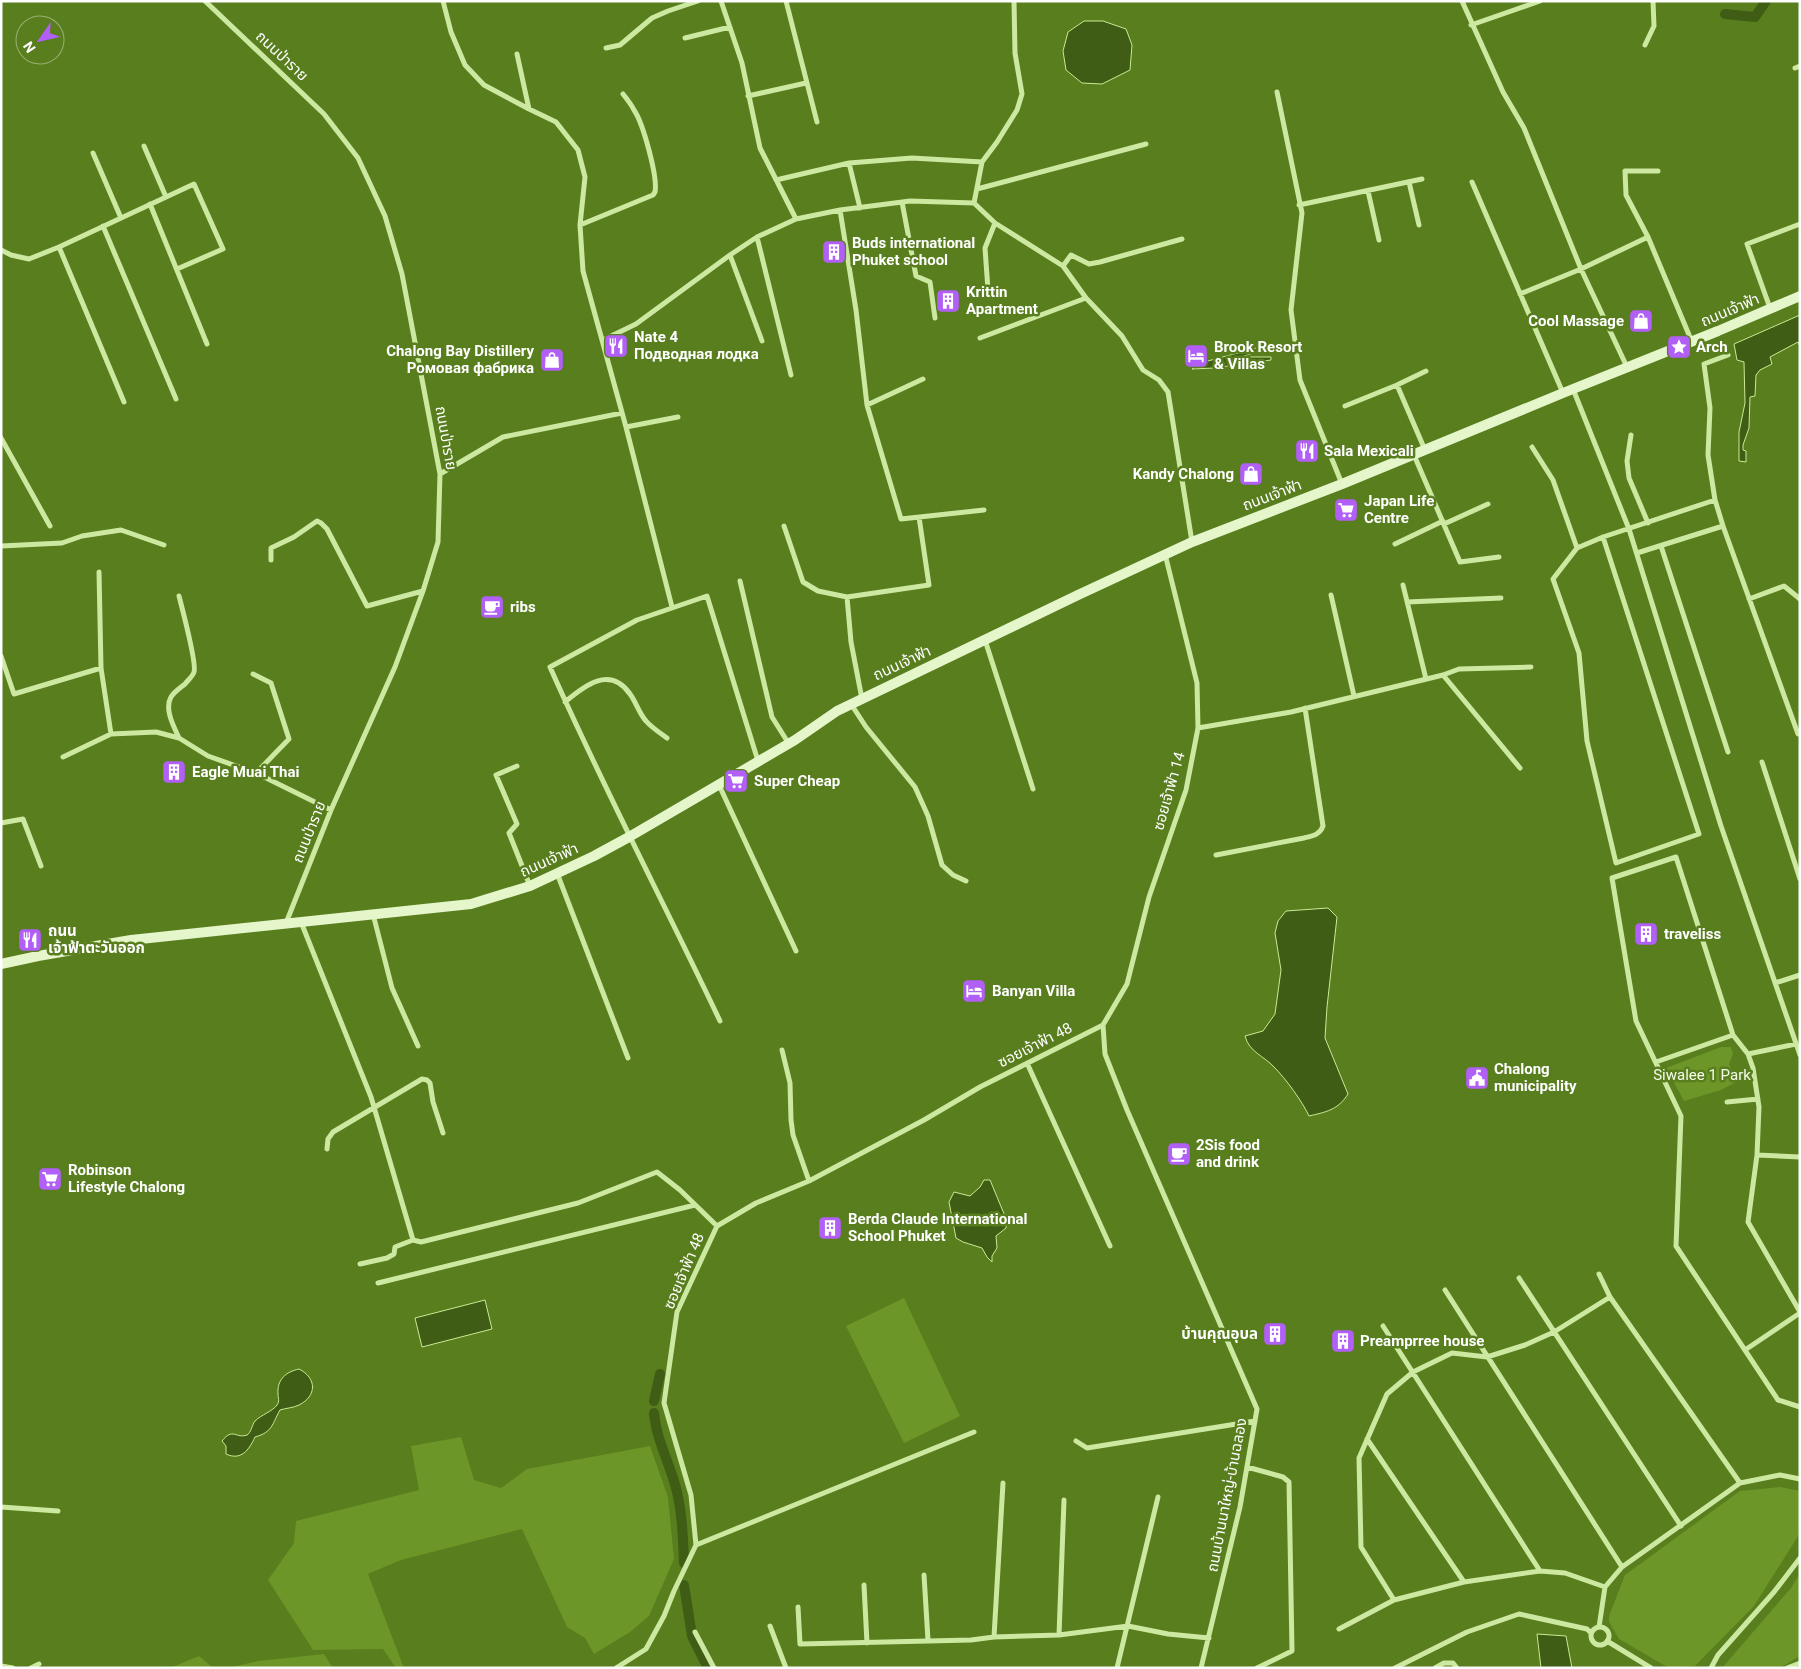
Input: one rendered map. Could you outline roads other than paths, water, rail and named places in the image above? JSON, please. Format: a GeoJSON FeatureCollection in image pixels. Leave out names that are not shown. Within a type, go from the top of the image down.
{"type":"FeatureCollection","features":[{"type":"Feature","properties":{"kind":"main road","name":"ถนนเจ้าฟ้า"},"geometry":{"type":"LineString","coordinates":[[1,964],[131,940],[471,904],[530,886],[629,837],[789,744],[837,711],[1164,554],[1342,484],[1692,342],[1800,296]]}},
{"type":"Feature","properties":{"kind":"street","name":"ถนนป่าราย"},"geometry":{"type":"LineString","coordinates":[[206,1],[324,114],[358,158],[386,216],[402,274],[440,474],[438,542],[423,591],[395,667],[332,810],[286,923]]}},
{"type":"Feature","properties":{"kind":"street"},"geometry":{"type":"LineString","coordinates":[[443,1],[451,32],[465,65],[484,85],[556,122],[578,150],[585,178],[580,225],[583,271],[603,340],[672,607]]}},
{"type":"Feature","properties":{"kind":"street"},"geometry":{"type":"LineString","coordinates":[[606,48],[620,45],[652,18],[698,1]]}},
{"type":"Feature","properties":{"kind":"street"},"geometry":{"type":"LineString","coordinates":[[722,1],[742,63],[760,148],[796,219]]}},
{"type":"Feature","properties":{"kind":"street"},"geometry":{"type":"LineString","coordinates":[[786,1],[817,122]]}},
{"type":"Feature","properties":{"kind":"street"},"geometry":{"type":"LineString","coordinates":[[974,203],[982,162],[1017,110],[1022,94],[1015,54],[1014,1]]}},
{"type":"Feature","properties":{"kind":"street"},"geometry":{"type":"LineString","coordinates":[[1462,1],[1471,25],[1503,92],[1524,128],[1581,270],[1627,368]]}},
{"type":"Feature","properties":{"kind":"street"},"geometry":{"type":"LineString","coordinates":[[1471,25],[1540,1]]}},
{"type":"Feature","properties":{"kind":"street"},"geometry":{"type":"LineString","coordinates":[[1645,45],[1654,26],[1653,1]]}},
{"type":"Feature","properties":{"kind":"street"},"geometry":{"type":"LineString","coordinates":[[685,38],[730,26]]}},
{"type":"Feature","properties":{"kind":"street"},"geometry":{"type":"LineString","coordinates":[[517,54],[529,109]]}},
{"type":"Feature","properties":{"kind":"street"},"geometry":{"type":"LineString","coordinates":[[748,96],[806,83]]}},
{"type":"Feature","properties":{"kind":"street"},"geometry":{"type":"LineString","coordinates":[[1277,92],[1302,213],[1291,310],[1300,380],[1342,484]]}},
{"type":"Feature","properties":{"kind":"street"},"geometry":{"type":"LineString","coordinates":[[580,225],[652,195],[655,192],[652,167],[642,126],[635,110],[623,94]]}},
{"type":"Feature","properties":{"kind":"street"},"geometry":{"type":"LineString","coordinates":[[977,189],[1146,144]]}},
{"type":"Feature","properties":{"kind":"street"},"geometry":{"type":"LineString","coordinates":[[144,146],[166,197]]}},
{"type":"Feature","properties":{"kind":"street"},"geometry":{"type":"LineString","coordinates":[[93,153],[121,218]]}},
{"type":"Feature","properties":{"kind":"street"},"geometry":{"type":"LineString","coordinates":[[776,180],[849,163],[912,158],[982,162]]}},
{"type":"Feature","properties":{"kind":"street"},"geometry":{"type":"LineString","coordinates":[[849,163],[860,208]]}},
{"type":"Feature","properties":{"kind":"street"},"geometry":{"type":"LineString","coordinates":[[1658,171],[1625,171],[1626,195],[1648,237],[1692,342]]}},
{"type":"Feature","properties":{"kind":"street"},"geometry":{"type":"LineString","coordinates":[[1299,205],[1422,179]]}},
{"type":"Feature","properties":{"kind":"street"},"geometry":{"type":"LineString","coordinates":[[1409,182],[1419,225]]}},
{"type":"Feature","properties":{"kind":"street"},"geometry":{"type":"LineString","coordinates":[[1472,182],[1520,294],[1568,391],[1629,529],[1721,826],[1800,1055]]}},
{"type":"Feature","properties":{"kind":"street"},"geometry":{"type":"LineString","coordinates":[[1,250],[11,255],[29,259],[194,184],[223,249],[176,269]]}},
{"type":"Feature","properties":{"kind":"street"},"geometry":{"type":"LineString","coordinates":[[1368,191],[1379,240]]}},
{"type":"Feature","properties":{"kind":"street"},"geometry":{"type":"LineString","coordinates":[[603,340],[636,324],[757,237],[796,219],[840,210],[910,201],[974,203],[995,223],[1062,266],[1086,298],[1122,336],[1143,370],[1159,380],[1168,392],[1192,542]]}},
{"type":"Feature","properties":{"kind":"street"},"geometry":{"type":"LineString","coordinates":[[902,202],[916,276],[930,282],[935,318]]}},
{"type":"Feature","properties":{"kind":"street"},"geometry":{"type":"LineString","coordinates":[[150,204],[208,344]]}},
{"type":"Feature","properties":{"kind":"street"},"geometry":{"type":"LineString","coordinates":[[840,210],[856,310],[867,405],[901,519],[984,510]]}},
{"type":"Feature","properties":{"kind":"street"},"geometry":{"type":"LineString","coordinates":[[988,290],[984,248],[995,223]]}},
{"type":"Feature","properties":{"kind":"street"},"geometry":{"type":"LineString","coordinates":[[1771,309],[1747,244],[1800,224]]}},
{"type":"Feature","properties":{"kind":"street"},"geometry":{"type":"LineString","coordinates":[[103,226],[176,399]]}},
{"type":"Feature","properties":{"kind":"street"},"geometry":{"type":"LineString","coordinates":[[757,237],[791,375]]}},
{"type":"Feature","properties":{"kind":"street"},"geometry":{"type":"LineString","coordinates":[[1520,294],[1581,270],[1648,237]]}},
{"type":"Feature","properties":{"kind":"street"},"geometry":{"type":"LineString","coordinates":[[1062,266],[1071,255],[1089,264],[1182,239]]}},
{"type":"Feature","properties":{"kind":"street"},"geometry":{"type":"LineString","coordinates":[[59,247],[124,402]]}},
{"type":"Feature","properties":{"kind":"street"},"geometry":{"type":"LineString","coordinates":[[730,255],[762,341]]}},
{"type":"Feature","properties":{"kind":"street"},"geometry":{"type":"LineString","coordinates":[[980,338],[1086,298]]}},
{"type":"Feature","properties":{"kind":"street"},"geometry":{"type":"LineString","coordinates":[[1728,355],[1704,364],[1710,408],[1708,455],[1715,500],[1798,734]]}},
{"type":"Feature","properties":{"kind":"street"},"geometry":{"type":"LineString","coordinates":[[1345,406],[1426,371]]}},
{"type":"Feature","properties":{"kind":"street"},"geometry":{"type":"LineString","coordinates":[[867,405],[923,379]]}},
{"type":"Feature","properties":{"kind":"street"},"geometry":{"type":"LineString","coordinates":[[1397,385],[1425,450]]}},
{"type":"Feature","properties":{"kind":"street"},"geometry":{"type":"LineString","coordinates":[[440,474],[503,437],[622,413]]}},
{"type":"Feature","properties":{"kind":"street"},"geometry":{"type":"LineString","coordinates":[[626,427],[678,417]]}},
{"type":"Feature","properties":{"kind":"street"},"geometry":{"type":"LineString","coordinates":[[1631,435],[1627,461],[1629,478],[1648,522]]}},
{"type":"Feature","properties":{"kind":"street"},"geometry":{"type":"LineString","coordinates":[[1,438],[50,526]]}},
{"type":"Feature","properties":{"kind":"street"},"geometry":{"type":"LineString","coordinates":[[1532,447],[1554,480],[1576,548]]}},
{"type":"Feature","properties":{"kind":"street"},"geometry":{"type":"LineString","coordinates":[[1414,454],[1460,562],[1499,557]]}},
{"type":"Feature","properties":{"kind":"street"},"geometry":{"type":"LineString","coordinates":[[1603,537],[1699,834],[1616,863],[1587,741],[1579,652],[1553,579],[1576,548],[1603,537],[1715,500]]}},
{"type":"Feature","properties":{"kind":"street"},"geometry":{"type":"LineString","coordinates":[[1395,544],[1488,504]]}},
{"type":"Feature","properties":{"kind":"street"},"geometry":{"type":"LineString","coordinates":[[784,526],[803,582],[818,591],[847,597],[929,585],[919,517]]}},
{"type":"Feature","properties":{"kind":"street"},"geometry":{"type":"LineString","coordinates":[[271,560],[271,548],[294,537],[317,521],[327,529],[367,606],[423,591]]}},
{"type":"Feature","properties":{"kind":"street"},"geometry":{"type":"LineString","coordinates":[[1636,553],[1723,526]]}},
{"type":"Feature","properties":{"kind":"street"},"geometry":{"type":"LineString","coordinates":[[1,546],[62,543],[82,536],[120,530],[164,545]]}},
{"type":"Feature","properties":{"kind":"street"},"geometry":{"type":"LineString","coordinates":[[1661,546],[1728,752]]}},
{"type":"Feature","properties":{"kind":"street","name":"ซอยเจ้าฟ้า 14"},"geometry":{"type":"LineString","coordinates":[[1103,1026],[1127,984],[1149,896],[1186,790],[1198,728],[1197,683],[1164,554]]}},
{"type":"Feature","properties":{"kind":"street"},"geometry":{"type":"LineString","coordinates":[[99,572],[101,668],[112,734]]}},
{"type":"Feature","properties":{"kind":"street"},"geometry":{"type":"LineString","coordinates":[[740,581],[772,717],[789,744]]}},
{"type":"Feature","properties":{"kind":"street"},"geometry":{"type":"LineString","coordinates":[[1402,586],[1426,679]]}},
{"type":"Feature","properties":{"kind":"street"},"geometry":{"type":"LineString","coordinates":[[1749,599],[1784,586],[1800,599]]}},
{"type":"Feature","properties":{"kind":"street"},"geometry":{"type":"LineString","coordinates":[[1331,595],[1354,696]]}},
{"type":"Feature","properties":{"kind":"street"},"geometry":{"type":"LineString","coordinates":[[179,596],[195,661],[194,672],[190,679],[171,696],[168,703],[169,712],[179,738]]}},
{"type":"Feature","properties":{"kind":"street"},"geometry":{"type":"LineString","coordinates":[[720,1021],[668,912],[629,837],[550,667],[637,620],[707,596],[758,761]]}},
{"type":"Feature","properties":{"kind":"street"},"geometry":{"type":"LineString","coordinates":[[847,597],[852,642],[862,699]]}},
{"type":"Feature","properties":{"kind":"street"},"geometry":{"type":"LineString","coordinates":[[1407,602],[1501,598]]}},
{"type":"Feature","properties":{"kind":"street"},"geometry":{"type":"LineString","coordinates":[[985,640],[1033,789]]}},
{"type":"Feature","properties":{"kind":"street"},"geometry":{"type":"LineString","coordinates":[[1,656],[14,694],[101,668]]}},
{"type":"Feature","properties":{"kind":"street"},"geometry":{"type":"LineString","coordinates":[[1198,728],[1305,708],[1443,675],[1459,669],[1531,666]]}},
{"type":"Feature","properties":{"kind":"street"},"geometry":{"type":"LineString","coordinates":[[253,674],[271,683],[289,739],[256,773]]}},
{"type":"Feature","properties":{"kind":"street"},"geometry":{"type":"LineString","coordinates":[[1443,675],[1520,768]]}},
{"type":"Feature","properties":{"kind":"street"},"geometry":{"type":"LineString","coordinates":[[565,702],[592,682],[610,680],[622,685],[628,691],[646,721],[667,738]]}},
{"type":"Feature","properties":{"kind":"street"},"geometry":{"type":"LineString","coordinates":[[851,704],[866,727],[916,787],[928,816],[942,865],[953,875],[966,881]]}},
{"type":"Feature","properties":{"kind":"street"},"geometry":{"type":"LineString","coordinates":[[1216,855],[1304,838],[1322,831],[1323,826],[1305,708]]}},
{"type":"Feature","properties":{"kind":"street"},"geometry":{"type":"LineString","coordinates":[[63,757],[112,734],[156,732],[179,738],[208,756],[256,773],[332,810]]}},
{"type":"Feature","properties":{"kind":"street"},"geometry":{"type":"LineString","coordinates":[[1762,762],[1800,879]]}},
{"type":"Feature","properties":{"kind":"street"},"geometry":{"type":"LineString","coordinates":[[517,766],[496,775],[517,824],[508,833],[530,886]]}},
{"type":"Feature","properties":{"kind":"street"},"geometry":{"type":"LineString","coordinates":[[719,785],[796,951]]}},
{"type":"Feature","properties":{"kind":"street"},"geometry":{"type":"LineString","coordinates":[[1,823],[23,819],[41,866]]}},
{"type":"Feature","properties":{"kind":"street"},"geometry":{"type":"LineString","coordinates":[[1745,1350],[1800,1313],[1748,1222],[1757,1155],[1759,1108],[1753,1068],[1748,1054],[1733,1035],[1676,857],[1612,878],[1636,1021],[1681,1116],[1676,1246],[1778,1400],[1800,1407]]}},
{"type":"Feature","properties":{"kind":"street"},"geometry":{"type":"LineString","coordinates":[[557,874],[628,1058]]}},
{"type":"Feature","properties":{"kind":"street"},"geometry":{"type":"LineString","coordinates":[[373,914],[381,952],[392,988],[418,1046]]}},
{"type":"Feature","properties":{"kind":"street"},"geometry":{"type":"LineString","coordinates":[[301,921],[374,1107],[413,1240]]}},
{"type":"Feature","properties":{"kind":"street"},"geometry":{"type":"LineString","coordinates":[[1775,983],[1800,975]]}},
{"type":"Feature","properties":{"kind":"street","name":"ซอยเจ้าฟ้า 48"},"geometry":{"type":"LineString","coordinates":[[696,1544],[691,1495],[664,1403],[677,1312],[717,1226],[756,1203],[809,1181],[924,1120],[980,1087],[1103,1026]]}},
{"type":"Feature","properties":{"kind":"street","name":"ถนนบ้านนาใหญ่-บ้านฉลอง"},"geometry":{"type":"LineString","coordinates":[[1103,1026],[1105,1054],[1127,1110],[1257,1409],[1240,1508],[1201,1668]]}},
{"type":"Feature","properties":{"kind":"street"},"geometry":{"type":"LineString","coordinates":[[1656,1062],[1733,1035]]}},
{"type":"Feature","properties":{"kind":"street"},"geometry":{"type":"LineString","coordinates":[[1748,1054],[1796,1044]]}},
{"type":"Feature","properties":{"kind":"street"},"geometry":{"type":"LineString","coordinates":[[782,1050],[790,1083],[793,1135],[809,1181]]}},
{"type":"Feature","properties":{"kind":"street"},"geometry":{"type":"LineString","coordinates":[[1027,1063],[1110,1246]]}},
{"type":"Feature","properties":{"kind":"street"},"geometry":{"type":"LineString","coordinates":[[326,1149],[328,1139],[334,1132],[422,1079],[430,1083],[433,1102],[443,1132]]}},
{"type":"Feature","properties":{"kind":"street"},"geometry":{"type":"LineString","coordinates":[[1727,1102],[1758,1099]]}},
{"type":"Feature","properties":{"kind":"street"},"geometry":{"type":"LineString","coordinates":[[1757,1155],[1800,1157]]}},
{"type":"Feature","properties":{"kind":"street"},"geometry":{"type":"LineString","coordinates":[[360,1264],[386,1258],[394,1254],[395,1247],[413,1240],[421,1242],[578,1203],[657,1172],[717,1226]]}},
{"type":"Feature","properties":{"kind":"street"},"geometry":{"type":"LineString","coordinates":[[378,1284],[695,1205]]}},
{"type":"Feature","properties":{"kind":"street"},"geometry":{"type":"LineString","coordinates":[[1599,1274],[1610,1297],[1740,1483]]}},
{"type":"Feature","properties":{"kind":"street"},"geometry":{"type":"LineString","coordinates":[[1520,1278],[1681,1526]]}},
{"type":"Feature","properties":{"kind":"street"},"geometry":{"type":"LineString","coordinates":[[1445,1290],[1622,1567]]}},
{"type":"Feature","properties":{"kind":"street"},"geometry":{"type":"LineString","coordinates":[[1394,1600],[1361,1547],[1359,1458],[1387,1394],[1413,1372],[1452,1353],[1487,1357],[1525,1345],[1554,1332],[1610,1297]]}},
{"type":"Feature","properties":{"kind":"street"},"geometry":{"type":"LineString","coordinates":[[1382,1326],[1540,1571]]}},
{"type":"Feature","properties":{"kind":"street"},"geometry":{"type":"LineString","coordinates":[[1076,1441],[1087,1448],[1255,1421]]}},
{"type":"Feature","properties":{"kind":"street"},"geometry":{"type":"LineString","coordinates":[[616,1668],[646,1649],[664,1616],[696,1544],[974,1432]]}},
{"type":"Feature","properties":{"kind":"street"},"geometry":{"type":"LineString","coordinates":[[1367,1439],[1464,1582]]}},
{"type":"Feature","properties":{"kind":"street"},"geometry":{"type":"LineString","coordinates":[[1247,1466],[1282,1476],[1289,1482],[1292,1651],[1257,1668]]}},
{"type":"Feature","properties":{"kind":"street"},"geometry":{"type":"LineString","coordinates":[[1599,1627],[1605,1587],[1622,1567],[1740,1483],[1780,1475],[1800,1479]]}},
{"type":"Feature","properties":{"kind":"street"},"geometry":{"type":"LineString","coordinates":[[994,1637],[1003,1483]]}},
{"type":"Feature","properties":{"kind":"street"},"geometry":{"type":"LineString","coordinates":[[1118,1668],[1158,1497]]}},
{"type":"Feature","properties":{"kind":"street"},"geometry":{"type":"LineString","coordinates":[[1059,1636],[1064,1500]]}},
{"type":"Feature","properties":{"kind":"street"},"geometry":{"type":"LineString","coordinates":[[1,1507],[58,1511]]}},
{"type":"Feature","properties":{"kind":"street"},"geometry":{"type":"LineString","coordinates":[[1711,1668],[1718,1656],[1774,1592],[1800,1558]]}},
{"type":"Feature","properties":{"kind":"street"},"geometry":{"type":"LineString","coordinates":[[1340,1630],[1394,1600],[1464,1582],[1540,1571],[1565,1573],[1605,1587]]}},
{"type":"Feature","properties":{"kind":"street"},"geometry":{"type":"LineString","coordinates":[[924,1575],[928,1640]]}},
{"type":"Feature","properties":{"kind":"street"},"geometry":{"type":"LineString","coordinates":[[864,1585],[867,1643]]}},
{"type":"Feature","properties":{"kind":"street"},"geometry":{"type":"LineString","coordinates":[[798,1607],[800,1644],[1059,1636],[1128,1626],[1168,1634],[1209,1638]]}},
{"type":"Feature","properties":{"kind":"street"},"geometry":{"type":"LineString","coordinates":[[1395,1668],[1467,1632],[1518,1614],[1587,1630],[1592,1633]]}},
{"type":"Feature","properties":{"kind":"street"},"geometry":{"type":"LineString","coordinates":[[770,1626],[786,1668]]}},
{"type":"Feature","properties":{"kind":"street"},"geometry":{"type":"LineString","coordinates":[[1599,1627],[1608,1631],[1609,1636],[1603,1644],[1598,1644],[1591,1638],[1592,1633],[1594,1628],[1599,1627]]}},
{"type":"Feature","properties":{"kind":"street"},"geometry":{"type":"LineString","coordinates":[[695,1632],[714,1668]]}},
{"type":"Feature","properties":{"kind":"street"},"geometry":{"type":"LineString","coordinates":[[1607,1641],[1651,1668]]}},
{"type":"Feature","properties":{"kind":"street"},"geometry":{"type":"LineString","coordinates":[[1434,1668],[1444,1663],[1453,1663],[1457,1668]]}},
{"type":"Feature","properties":{"kind":"street"},"geometry":{"type":"LineString","coordinates":[[1787,1668],[1800,1663]]}},
{"type":"Feature","properties":{"kind":"street"},"geometry":{"type":"LineString","coordinates":[[31,1668],[39,1664]]}},
{"type":"Feature","properties":{"kind":"street"},"geometry":{"type":"LineString","coordinates":[[1,1666],[12,1668]]}},
{"type":"Feature","properties":{"kind":"waterway"},"geometry":{"type":"LineString","coordinates":[[1725,14],[1755,17],[1766,1]]}},
{"type":"Feature","properties":{"kind":"waterway"},"geometry":{"type":"LineString","coordinates":[[654,1401],[660,1374]]}},
{"type":"Feature","properties":{"kind":"waterway"},"geometry":{"type":"LineString","coordinates":[[654,1413],[659,1439],[679,1501],[684,1563]]}},
{"type":"Feature","properties":{"kind":"waterway"},"geometry":{"type":"LineString","coordinates":[[684,1585],[692,1636],[708,1668]]}},
{"type":"Feature","properties":{"kind":"place","name":"Buds international Phuket school"},"geometry":{"type":"Point","coordinates":[834,252]}},
{"type":"Feature","properties":{"kind":"place","name":"Krittin Apartment"},"geometry":{"type":"Point","coordinates":[948,301]}},
{"type":"Feature","properties":{"kind":"place","name":"Cool Massage"},"geometry":{"type":"Point","coordinates":[1641,321]}},
{"type":"Feature","properties":{"kind":"place","name":"Nate 4 Подводная лодка"},"geometry":{"type":"Point","coordinates":[616,346]}},
{"type":"Feature","properties":{"kind":"place","name":"Arch"},"geometry":{"type":"Point","coordinates":[1679,347]}},
{"type":"Feature","properties":{"kind":"place","name":"Brook Resort & Villas"},"geometry":{"type":"Point","coordinates":[1196,356]}},
{"type":"Feature","properties":{"kind":"place","name":"Chalong Bay Distillery Ромовая фабрика"},"geometry":{"type":"Point","coordinates":[552,360]}},
{"type":"Feature","properties":{"kind":"place","name":"Sala Mexicali"},"geometry":{"type":"Point","coordinates":[1307,451]}},
{"type":"Feature","properties":{"kind":"place","name":"Kandy Chalong"},"geometry":{"type":"Point","coordinates":[1251,474]}},
{"type":"Feature","properties":{"kind":"place","name":"Japan Life Centre"},"geometry":{"type":"Point","coordinates":[1346,510]}},
{"type":"Feature","properties":{"kind":"place","name":"ribs"},"geometry":{"type":"Point","coordinates":[492,607]}},
{"type":"Feature","properties":{"kind":"place","name":"Eagle Muai Thai"},"geometry":{"type":"Point","coordinates":[174,772]}},
{"type":"Feature","properties":{"kind":"place","name":"Super Cheap"},"geometry":{"type":"Point","coordinates":[736,781]}},
{"type":"Feature","properties":{"kind":"place","name":"traveliss"},"geometry":{"type":"Point","coordinates":[1646,934]}},
{"type":"Feature","properties":{"kind":"place","name":"ถนน เจ้าฟ้าตะวันออก"},"geometry":{"type":"Point","coordinates":[30,940]}},
{"type":"Feature","properties":{"kind":"place","name":"Banyan Villa"},"geometry":{"type":"Point","coordinates":[974,991]}},
{"type":"Feature","properties":{"kind":"place","name":"Chalong municipality"},"geometry":{"type":"Point","coordinates":[1477,1078]}},
{"type":"Feature","properties":{"kind":"place","name":"2Sis food and drink"},"geometry":{"type":"Point","coordinates":[1179,1154]}},
{"type":"Feature","properties":{"kind":"place","name":"Robinson Lifestyle Chalong"},"geometry":{"type":"Point","coordinates":[50,1179]}},
{"type":"Feature","properties":{"kind":"place","name":"Berda Claude International School Phuket"},"geometry":{"type":"Point","coordinates":[830,1228]}},
{"type":"Feature","properties":{"kind":"place","name":"บ้านคุณอุบล"},"geometry":{"type":"Point","coordinates":[1275,1334]}},
{"type":"Feature","properties":{"kind":"place","name":"Preamprree house"},"geometry":{"type":"Point","coordinates":[1343,1341]}},
{"type":"Feature","properties":{"kind":"park label","name":"Siwalee 1 Park"},"geometry":{"type":"Point","coordinates":[1702,1075]}}]}
